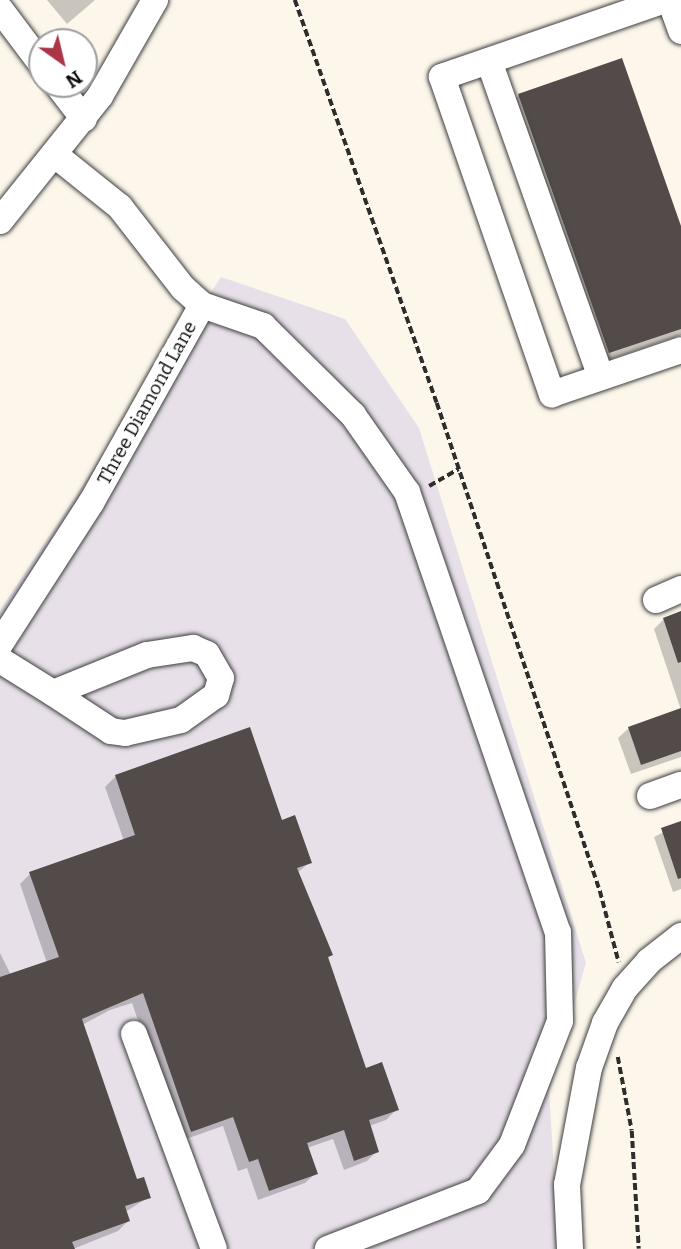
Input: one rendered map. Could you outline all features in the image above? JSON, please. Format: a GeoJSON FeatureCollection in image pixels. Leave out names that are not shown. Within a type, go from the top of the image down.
{"type":"FeatureCollection","features":[{"type":"Feature","properties":{"kind":"street"},"geometry":{"type":"LineString","coordinates":[[0,221],[83,119],[155,0]]}},
{"type":"Feature","properties":{"kind":"street"},"geometry":{"type":"LineString","coordinates":[[681,31],[667,0],[442,77],[552,394],[681,350]]}},
{"type":"Feature","properties":{"kind":"street"},"geometry":{"type":"LineString","coordinates":[[0,9],[28,46]]}},
{"type":"Feature","properties":{"kind":"street"},"geometry":{"type":"LineString","coordinates":[[489,61],[601,377]]}},
{"type":"Feature","properties":{"kind":"street"},"geometry":{"type":"LineString","coordinates":[[67,98],[83,119]]}},
{"type":"Feature","properties":{"kind":"street","name":"Three Diamond Lane"},"geometry":{"type":"LineString","coordinates":[[0,644],[91,503],[202,305],[183,288],[120,207],[55,155]]}},
{"type":"Feature","properties":{"kind":"street"},"geometry":{"type":"LineString","coordinates":[[202,305],[263,326],[353,415],[407,492],[558,932],[560,1021],[512,1145],[478,1191],[328,1249]]}},
{"type":"Feature","properties":{"kind":"street"},"geometry":{"type":"LineString","coordinates":[[656,600],[681,589]]}},
{"type":"Feature","properties":{"kind":"street"},"geometry":{"type":"LineString","coordinates":[[0,660],[111,731],[125,733],[158,728],[203,709],[216,695],[221,678],[212,659],[193,648],[147,655],[53,693]]}},
{"type":"Feature","properties":{"kind":"street"},"geometry":{"type":"LineString","coordinates":[[650,796],[681,785]]}},
{"type":"Feature","properties":{"kind":"street"},"geometry":{"type":"LineString","coordinates":[[570,1249],[567,1185],[573,1134],[605,1023],[625,988],[649,961],[681,936]]}},
{"type":"Feature","properties":{"kind":"street"},"geometry":{"type":"LineString","coordinates":[[134,1034],[214,1249]]}},
{"type":"Feature","properties":{"kind":"path"},"geometry":{"type":"LineString","coordinates":[[295,0],[458,469],[600,891],[625,988]]}},
{"type":"Feature","properties":{"kind":"path"},"geometry":{"type":"LineString","coordinates":[[407,492],[429,486],[458,469]]}},
{"type":"Feature","properties":{"kind":"path"},"geometry":{"type":"LineString","coordinates":[[605,1023],[619,1059],[632,1131],[639,1249]]}},
{"type":"Feature","properties":{"kind":"shaded area"},"geometry":{"type":"Polygon","coordinates":[[[221,277],[345,319],[419,428],[586,963],[549,1090],[559,1249],[0,1249],[0,610],[221,277]]]}},
{"type":"Feature","properties":{"kind":"building"},"geometry":{"type":"Polygon","coordinates":[[[622,58],[681,226],[681,329],[609,353],[518,94],[622,58]]]}},
{"type":"Feature","properties":{"kind":"building"},"geometry":{"type":"Polygon","coordinates":[[[681,611],[681,662],[678,663],[663,618],[681,611]]]}},
{"type":"Feature","properties":{"kind":"building"},"geometry":{"type":"Polygon","coordinates":[[[681,708],[681,751],[641,765],[628,727],[681,708]]]}},
{"type":"Feature","properties":{"kind":"building"},"geometry":{"type":"Polygon","coordinates":[[[250,727],[282,820],[295,815],[312,863],[297,868],[333,955],[328,957],[366,1068],[382,1062],[399,1110],[369,1120],[379,1152],[354,1161],[344,1130],[307,1143],[318,1174],[269,1191],[258,1159],[249,1162],[233,1117],[191,1132],[143,993],[82,1019],[137,1179],[144,1177],[151,1198],[125,1206],[130,1221],[72,1242],[75,1249],[0,1249],[0,977],[59,957],[29,872],[135,835],[115,775],[250,727]]]}},
{"type":"Feature","properties":{"kind":"building"},"geometry":{"type":"Polygon","coordinates":[[[681,821],[681,878],[678,879],[661,828],[681,821]]]}}]}
